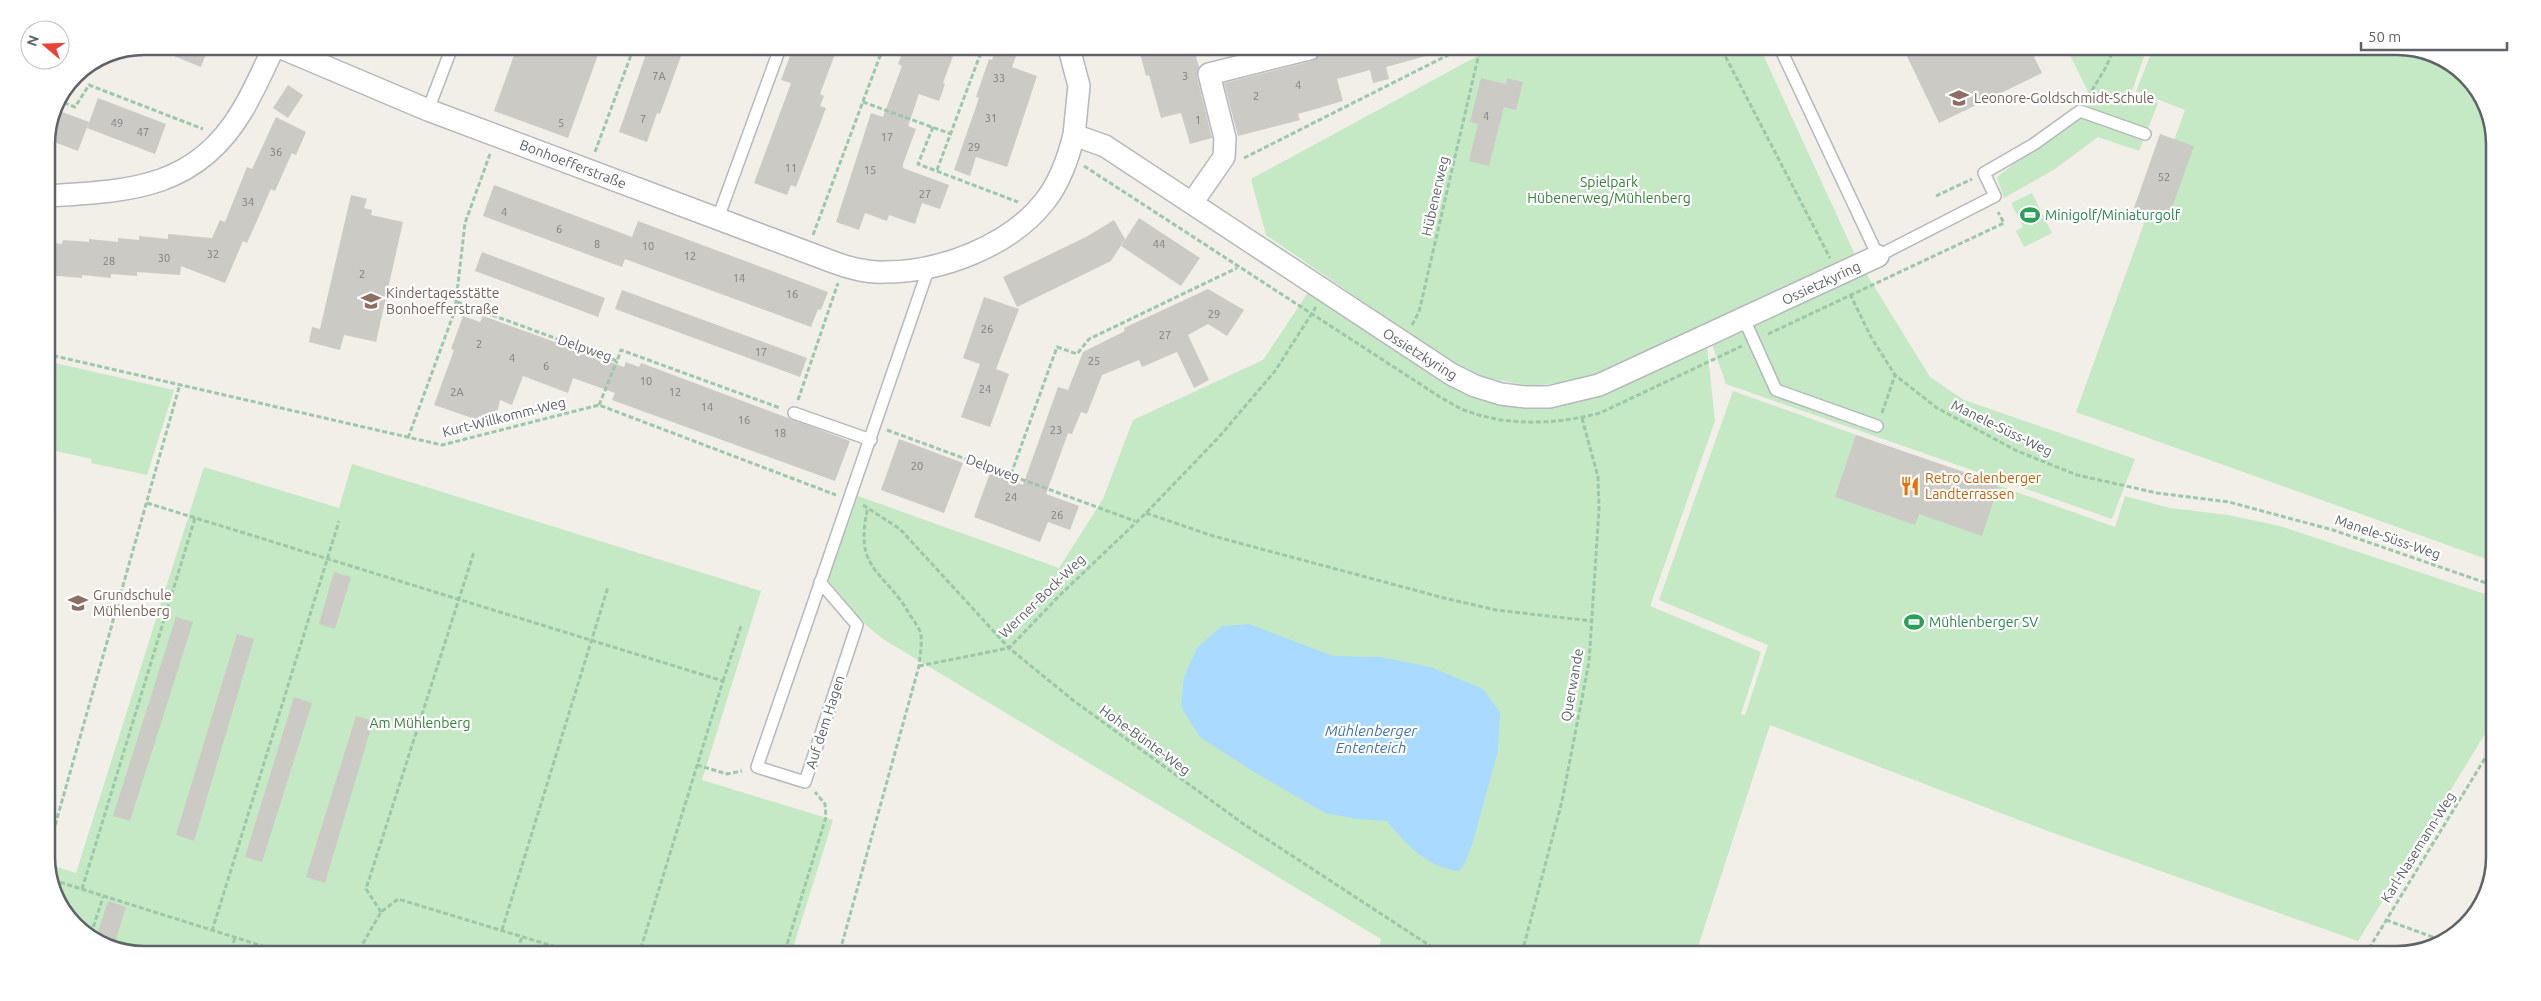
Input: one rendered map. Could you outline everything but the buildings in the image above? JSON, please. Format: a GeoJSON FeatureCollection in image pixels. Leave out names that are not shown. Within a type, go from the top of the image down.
{"type":"FeatureCollection","features":[{"type":"Feature","properties":{"kind":"street"},"geometry":{"type":"LineString","coordinates":[[55,195],[114,192],[150,185],[206,156],[242,112],[270,55]]}},
{"type":"Feature","properties":{"kind":"street","name":"Bonhoefferstraße"},"geometry":{"type":"LineString","coordinates":[[298,55],[428,110],[497,134],[806,252],[844,266],[884,272],[929,267],[960,257],[992,243],[1024,224],[1045,201],[1063,171],[1071,146]]}},
{"type":"Feature","properties":{"kind":"street"},"geometry":{"type":"LineString","coordinates":[[1071,55],[1079,86],[1071,146]]}},
{"type":"Feature","properties":{"kind":"street"},"geometry":{"type":"LineString","coordinates":[[1192,204],[1224,157],[1225,138],[1210,74],[1285,55]]}},
{"type":"Feature","properties":{"kind":"street","name":"Ossietzkyring"},"geometry":{"type":"LineString","coordinates":[[1071,146],[1105,146],[1401,343],[1451,374],[1475,386],[1501,394],[1549,397],[1600,385],[1878,256]]}},
{"type":"Feature","properties":{"kind":"lane"},"geometry":{"type":"LineString","coordinates":[[428,110],[449,55]]}},
{"type":"Feature","properties":{"kind":"lane"},"geometry":{"type":"LineString","coordinates":[[718,218],[777,55]]}},
{"type":"Feature","properties":{"kind":"lane"},"geometry":{"type":"LineString","coordinates":[[1783,55],[1878,256],[1995,196],[1984,173],[2034,144],[2080,111],[2145,134]]}},
{"type":"Feature","properties":{"kind":"lane"},"geometry":{"type":"LineString","coordinates":[[758,767],[929,267]]}},
{"type":"Feature","properties":{"kind":"lane"},"geometry":{"type":"LineString","coordinates":[[1744,319],[1776,390],[1877,426]]}},
{"type":"Feature","properties":{"kind":"lane"},"geometry":{"type":"LineString","coordinates":[[794,413],[871,440]]}},
{"type":"Feature","properties":{"kind":"lane","name":"Auf dem Hagen"},"geometry":{"type":"LineString","coordinates":[[758,767],[806,782],[858,625],[820,582]]}},
{"type":"Feature","properties":{"kind":"path"},"geometry":{"type":"LineString","coordinates":[[588,169],[631,55]]}},
{"type":"Feature","properties":{"kind":"path"},"geometry":{"type":"LineString","coordinates":[[806,252],[880,55]]}},
{"type":"Feature","properties":{"kind":"path"},"geometry":{"type":"LineString","coordinates":[[937,170],[980,55]]}},
{"type":"Feature","properties":{"kind":"path"},"geometry":{"type":"LineString","coordinates":[[1224,157],[1243,158],[1448,55]]}},
{"type":"Feature","properties":{"kind":"path","name":"Hübenerweg"},"geometry":{"type":"LineString","coordinates":[[1401,343],[1419,312],[1479,55]]}},
{"type":"Feature","properties":{"kind":"path","name":"Manele-Süss-Weg"},"geometry":{"type":"LineString","coordinates":[[1725,55],[1871,336],[1895,375],[1937,408],[2017,451],[2078,475],[2157,494],[2229,502],[2324,527],[2486,583]]}},
{"type":"Feature","properties":{"kind":"path"},"geometry":{"type":"LineString","coordinates":[[2080,111],[2111,55]]}},
{"type":"Feature","properties":{"kind":"path"},"geometry":{"type":"LineString","coordinates":[[65,103],[75,107],[89,86],[223,136]]}},
{"type":"Feature","properties":{"kind":"path"},"geometry":{"type":"LineString","coordinates":[[863,102],[951,134]]}},
{"type":"Feature","properties":{"kind":"path"},"geometry":{"type":"LineString","coordinates":[[932,127],[918,164],[1016,199],[1031,215]]}},
{"type":"Feature","properties":{"kind":"path"},"geometry":{"type":"LineString","coordinates":[[408,438],[456,302],[464,223],[497,134]]}},
{"type":"Feature","properties":{"kind":"path"},"geometry":{"type":"LineString","coordinates":[[1071,146],[1238,268],[1310,315]]}},
{"type":"Feature","properties":{"kind":"path"},"geometry":{"type":"LineString","coordinates":[[1936,196],[1984,173]]}},
{"type":"Feature","properties":{"kind":"path"},"geometry":{"type":"LineString","coordinates":[[1850,295],[2004,223],[1991,198]]}},
{"type":"Feature","properties":{"kind":"path"},"geometry":{"type":"LineString","coordinates":[[794,413],[844,266]]}},
{"type":"Feature","properties":{"kind":"path"},"geometry":{"type":"LineString","coordinates":[[1011,474],[1057,347],[1077,354],[1089,339],[1238,268]]}},
{"type":"Feature","properties":{"kind":"path","name":"Werner-Bock-Weg"},"geometry":{"type":"LineString","coordinates":[[919,666],[1009,648],[1220,437],[1275,370],[1325,293]]}},
{"type":"Feature","properties":{"kind":"path","name":"Delpweg"},"geometry":{"type":"LineString","coordinates":[[456,302],[617,361],[621,350],[794,413]]}},
{"type":"Feature","properties":{"kind":"path","name":"Kurt-Willkomm-Weg"},"geometry":{"type":"LineString","coordinates":[[55,356],[442,445],[599,405]]}},
{"type":"Feature","properties":{"kind":"path"},"geometry":{"type":"LineString","coordinates":[[617,361],[599,405],[868,507],[863,527],[864,548],[873,568],[907,609],[921,633],[919,666],[841,946]]}},
{"type":"Feature","properties":{"kind":"path"},"geometry":{"type":"LineString","coordinates":[[1877,426],[1895,375]]}},
{"type":"Feature","properties":{"kind":"path"},"geometry":{"type":"LineString","coordinates":[[55,827],[180,384]]}},
{"type":"Feature","properties":{"kind":"path","name":"Querwande"},"geometry":{"type":"LineString","coordinates":[[1524,946],[1562,801],[1589,662],[1598,534],[1598,478],[1582,418]]}},
{"type":"Feature","properties":{"kind":"path","name":"Delpweg"},"geometry":{"type":"LineString","coordinates":[[876,426],[1110,510],[1135,521]]}},
{"type":"Feature","properties":{"kind":"path"},"geometry":{"type":"LineString","coordinates":[[147,503],[724,681]]}},
{"type":"Feature","properties":{"kind":"path","name":"Hohe-Bünte-Weg"},"geometry":{"type":"LineString","coordinates":[[868,507],[900,529],[921,549],[1009,648],[1088,712],[1204,796],[1343,890],[1432,946]]}},
{"type":"Feature","properties":{"kind":"path"},"geometry":{"type":"LineString","coordinates":[[1146,513],[1213,536],[1444,598],[1496,610],[1592,621]]}},
{"type":"Feature","properties":{"kind":"path"},"geometry":{"type":"LineString","coordinates":[[82,889],[195,518]]}},
{"type":"Feature","properties":{"kind":"path"},"geometry":{"type":"LineString","coordinates":[[212,931],[339,521]]}},
{"type":"Feature","properties":{"kind":"path"},"geometry":{"type":"LineString","coordinates":[[381,912],[366,889],[474,552]]}},
{"type":"Feature","properties":{"kind":"path"},"geometry":{"type":"LineString","coordinates":[[502,930],[608,587]]}},
{"type":"Feature","properties":{"kind":"path"},"geometry":{"type":"LineString","coordinates":[[642,946],[741,626]]}},
{"type":"Feature","properties":{"kind":"path","name":"Karl-Nasemann-Weg"},"geometry":{"type":"LineString","coordinates":[[2370,946],[2486,757]]}},
{"type":"Feature","properties":{"kind":"path"},"geometry":{"type":"LineString","coordinates":[[697,765],[727,774],[758,767]]}},
{"type":"Feature","properties":{"kind":"path"},"geometry":{"type":"LineString","coordinates":[[787,946],[826,818],[825,804],[806,782]]}},
{"type":"Feature","properties":{"kind":"path"},"geometry":{"type":"LineString","coordinates":[[59,882],[262,946]]}},
{"type":"Feature","properties":{"kind":"path"},"geometry":{"type":"LineString","coordinates":[[92,929],[103,896]]}},
{"type":"Feature","properties":{"kind":"path"},"geometry":{"type":"LineString","coordinates":[[361,946],[381,912],[398,899],[556,946]]}},
{"type":"Feature","properties":{"kind":"path"},"geometry":{"type":"LineString","coordinates":[[2386,920],[2434,937]]}},
{"type":"Feature","properties":{"kind":"path"},"geometry":{"type":"LineString","coordinates":[[519,946],[522,936]]}},
{"type":"Feature","properties":{"kind":"path"},"geometry":{"type":"LineString","coordinates":[[232,946],[235,938]]}},
{"type":"Feature","properties":{"kind":"green space","name":"Spielpark Hübenerweg/Mühlenberg"},"geometry":{"type":"Polygon","coordinates":[[[1479,55],[1763,55],[1856,257],[1930,377],[1964,400],[2135,459],[2112,519],[1726,384],[1706,327],[1580,380],[1532,386],[1477,376],[1426,345],[1266,235],[1251,179],[1479,55]]]}},
{"type":"Feature","properties":{"kind":"green space"},"geometry":{"type":"Polygon","coordinates":[[[2070,55],[2145,55],[2131,94],[2158,103],[2139,151],[2098,137],[2055,169],[2004,198],[1997,177],[2093,102],[2070,55]]]}},
{"type":"Feature","properties":{"kind":"green space"},"geometry":{"type":"Polygon","coordinates":[[[2150,55],[2409,56],[2426,60],[2441,67],[2451,73],[2468,90],[2479,110],[2486,138],[2486,559],[2076,412],[2185,110],[2136,91],[2150,55]]]}},
{"type":"Feature","properties":{"kind":"green space","name":"Minigolf/Miniaturgolf"},"geometry":{"type":"Polygon","coordinates":[[[2032,193],[2052,233],[2024,247],[2016,231],[2023,227],[2011,203],[2032,193]]]}},
{"type":"Feature","properties":{"kind":"green space"},"geometry":{"type":"Polygon","coordinates":[[[1309,291],[1446,383],[1550,407],[1579,401],[1606,391],[1707,347],[1715,421],[1650,606],[1761,652],[1741,714],[1745,715],[1768,645],[1659,600],[1733,391],[2115,527],[2125,496],[2170,508],[2228,515],[2280,526],[2486,594],[2486,732],[2358,941],[2045,830],[1770,725],[1698,946],[1379,946],[1381,939],[883,639],[866,625],[827,579],[858,496],[1059,568],[1103,499],[1133,420],[1263,360],[1309,291]]]}},
{"type":"Feature","properties":{"kind":"green space"},"geometry":{"type":"Polygon","coordinates":[[[55,363],[174,390],[147,475],[91,463],[92,459],[55,451],[55,363]]]}},
{"type":"Feature","properties":{"kind":"green space","name":"Am Mühlenberg"},"geometry":{"type":"Polygon","coordinates":[[[352,464],[761,591],[702,780],[833,820],[794,946],[138,946],[105,937],[81,920],[73,911],[62,891],[56,866],[76,873],[204,467],[339,508],[352,464]]]}},
{"type":"Feature","properties":{"kind":"water","name":"Mühlenberger Ententeich"},"geometry":{"type":"Polygon","coordinates":[[[1249,624],[1333,656],[1381,657],[1431,667],[1483,689],[1500,712],[1498,751],[1472,845],[1463,867],[1459,871],[1437,865],[1418,854],[1387,821],[1357,819],[1325,813],[1254,772],[1200,737],[1181,707],[1184,677],[1197,648],[1222,626],[1249,624]]]}},
{"type":"Feature","properties":{"kind":"place","name":"Leonore-Goldschmidt-Schule"},"geometry":{"type":"Point","coordinates":[1959,98]}},
{"type":"Feature","properties":{"kind":"place","name":"Minigolf/Miniaturgolf"},"geometry":{"type":"Point","coordinates":[2030,215]}},
{"type":"Feature","properties":{"kind":"place","name":"Kindertagesstätte Bonhoefferstraße"},"geometry":{"type":"Point","coordinates":[371,301]}},
{"type":"Feature","properties":{"kind":"place","name":"Retro Calenberger Landterrassen"},"geometry":{"type":"Point","coordinates":[1910,486]}},
{"type":"Feature","properties":{"kind":"place","name":"Grundschule Mühlenberg"},"geometry":{"type":"Point","coordinates":[78,603]}},
{"type":"Feature","properties":{"kind":"place","name":"Mühlenberger SV"},"geometry":{"type":"Point","coordinates":[1914,622]}}]}
